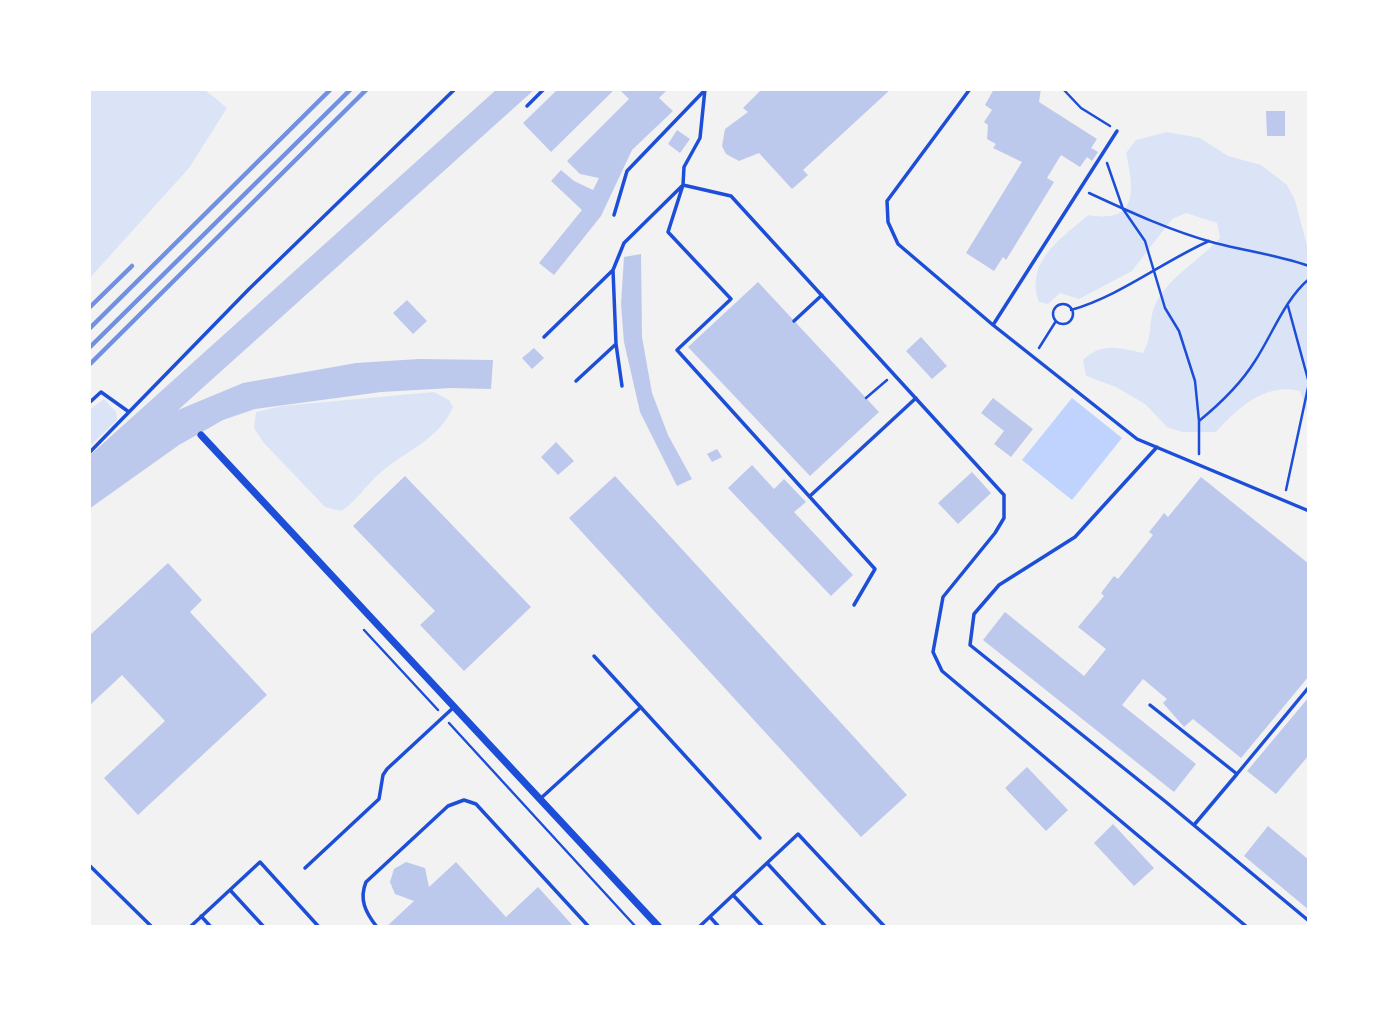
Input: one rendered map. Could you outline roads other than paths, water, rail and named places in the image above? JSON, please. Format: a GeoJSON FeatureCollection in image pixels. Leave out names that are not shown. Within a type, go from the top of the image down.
{"type":"FeatureCollection","features":[{"type":"Feature","properties":{"kind":"street"},"geometry":{"type":"LineString","coordinates":[[201,435],[659,927]]}},
{"type":"Feature","properties":{"kind":"lane"},"geometry":{"type":"LineString","coordinates":[[89,453],[248,289],[456,89]]}},
{"type":"Feature","properties":{"kind":"lane"},"geometry":{"type":"LineString","coordinates":[[527,106],[544,89]]}},
{"type":"Feature","properties":{"kind":"lane"},"geometry":{"type":"LineString","coordinates":[[970,89],[887,201],[888,222],[898,244],[993,325],[1137,439],[1309,511]]}},
{"type":"Feature","properties":{"kind":"lane"},"geometry":{"type":"LineString","coordinates":[[704,90],[700,138],[684,167],[684,186],[668,232],[731,299],[677,349],[875,569],[855,605]]}},
{"type":"Feature","properties":{"kind":"lane"},"geometry":{"type":"LineString","coordinates":[[614,215],[627,171],[704,90]]}},
{"type":"Feature","properties":{"kind":"lane"},"geometry":{"type":"LineString","coordinates":[[993,325],[1117,131]]}},
{"type":"Feature","properties":{"kind":"lane"},"geometry":{"type":"LineString","coordinates":[[544,337],[613,270],[624,243],[684,186]]}},
{"type":"Feature","properties":{"kind":"lane"},"geometry":{"type":"LineString","coordinates":[[684,186],[732,196],[1004,495],[1004,518],[943,597],[933,652],[942,671],[1247,927]]}},
{"type":"Feature","properties":{"kind":"lane"},"geometry":{"type":"LineString","coordinates":[[613,270],[616,344],[622,386]]}},
{"type":"Feature","properties":{"kind":"lane"},"geometry":{"type":"LineString","coordinates":[[794,321],[822,295]]}},
{"type":"Feature","properties":{"kind":"lane"},"geometry":{"type":"LineString","coordinates":[[576,381],[616,344]]}},
{"type":"Feature","properties":{"kind":"lane"},"geometry":{"type":"LineString","coordinates":[[89,403],[101,392],[129,412]]}},
{"type":"Feature","properties":{"kind":"lane"},"geometry":{"type":"LineString","coordinates":[[810,496],[916,398]]}},
{"type":"Feature","properties":{"kind":"lane"},"geometry":{"type":"LineString","coordinates":[[1157,447],[1075,537],[999,585],[974,614],[970,645],[1309,921]]}},
{"type":"Feature","properties":{"kind":"lane"},"geometry":{"type":"LineString","coordinates":[[594,656],[760,838]]}},
{"type":"Feature","properties":{"kind":"lane"},"geometry":{"type":"LineString","coordinates":[[1194,825],[1309,687]]}},
{"type":"Feature","properties":{"kind":"lane"},"geometry":{"type":"LineString","coordinates":[[1150,705],[1237,774]]}},
{"type":"Feature","properties":{"kind":"lane"},"geometry":{"type":"LineString","coordinates":[[305,868],[379,799],[383,775],[387,769],[454,707]]}},
{"type":"Feature","properties":{"kind":"lane"},"geometry":{"type":"LineString","coordinates":[[540,799],[640,707]]}},
{"type":"Feature","properties":{"kind":"lane"},"geometry":{"type":"LineString","coordinates":[[377,927],[363,904],[361,892],[366,881],[448,806],[464,800],[476,804],[589,927]]}},
{"type":"Feature","properties":{"kind":"lane"},"geometry":{"type":"LineString","coordinates":[[699,927],[798,834],[884,927]]}},
{"type":"Feature","properties":{"kind":"lane"},"geometry":{"type":"LineString","coordinates":[[190,927],[260,862],[319,927]]}},
{"type":"Feature","properties":{"kind":"lane"},"geometry":{"type":"LineString","coordinates":[[767,863],[826,927]]}},
{"type":"Feature","properties":{"kind":"lane"},"geometry":{"type":"LineString","coordinates":[[89,864],[152,927]]}},
{"type":"Feature","properties":{"kind":"lane"},"geometry":{"type":"LineString","coordinates":[[230,890],[264,927]]}},
{"type":"Feature","properties":{"kind":"lane"},"geometry":{"type":"LineString","coordinates":[[733,895],[763,927]]}},
{"type":"Feature","properties":{"kind":"lane"},"geometry":{"type":"LineString","coordinates":[[201,916],[211,927]]}},
{"type":"Feature","properties":{"kind":"lane"},"geometry":{"type":"LineString","coordinates":[[710,917],[719,927]]}},
{"type":"Feature","properties":{"kind":"water"},"geometry":{"type":"Polygon","coordinates":[[[1072,398],[1122,438],[1072,500],[1022,460],[1072,398]]]}},
{"type":"Feature","properties":{"kind":"railway"},"geometry":{"type":"LineString","coordinates":[[89,329],[331,89]]}},
{"type":"Feature","properties":{"kind":"railway"},"geometry":{"type":"LineString","coordinates":[[89,348],[351,89]]}},
{"type":"Feature","properties":{"kind":"railway"},"geometry":{"type":"LineString","coordinates":[[89,365],[367,89]]}},
{"type":"Feature","properties":{"kind":"railway"},"geometry":{"type":"LineString","coordinates":[[89,308],[132,266]]}}]}
